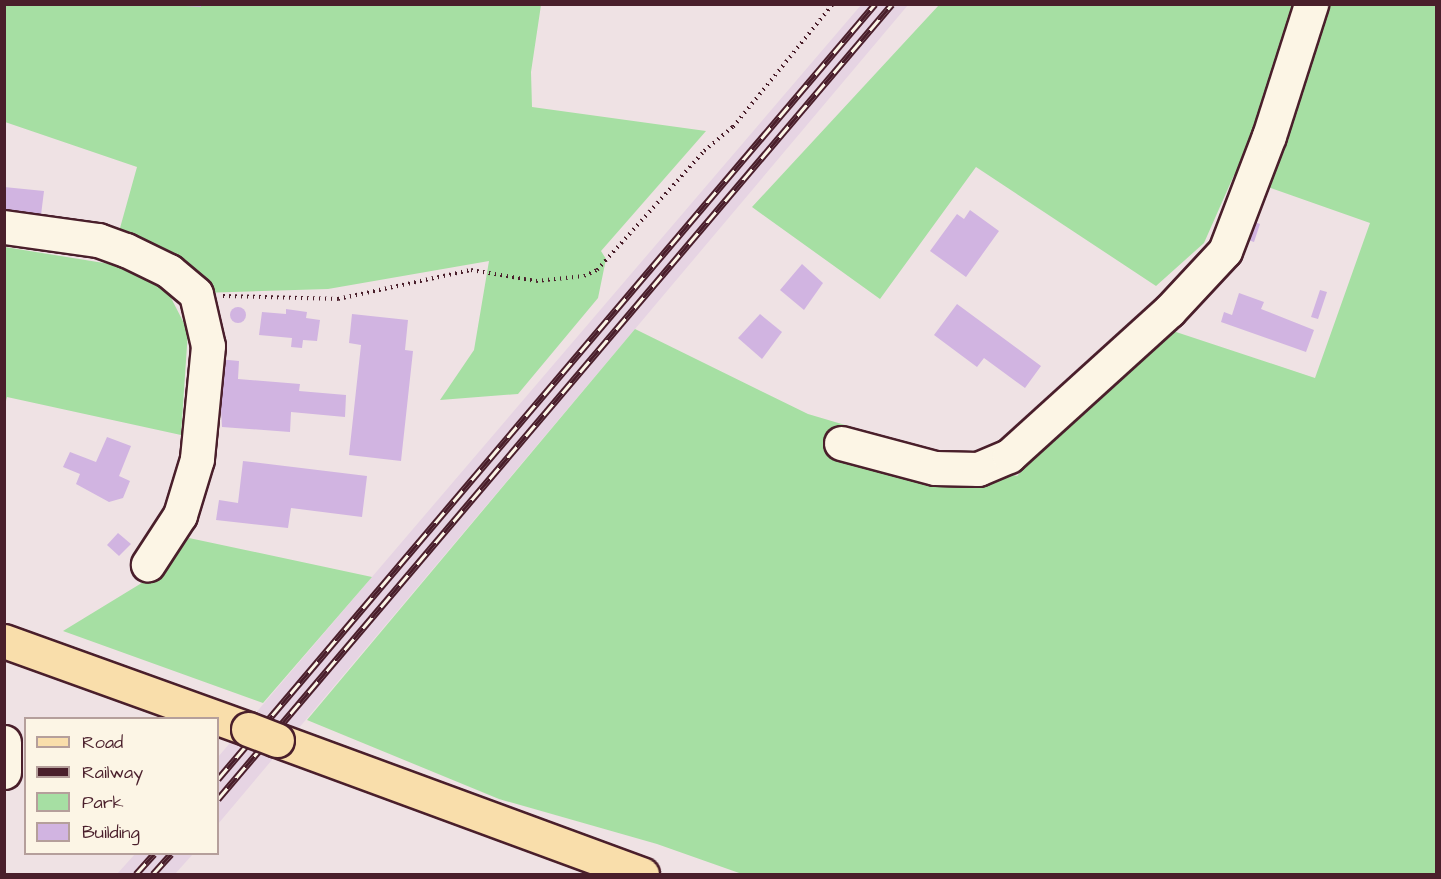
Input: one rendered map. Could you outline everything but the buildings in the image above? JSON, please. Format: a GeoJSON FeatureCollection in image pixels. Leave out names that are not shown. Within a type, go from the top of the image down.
{"type":"FeatureCollection","features":[{"type":"Feature","properties":{"kind":"main road"},"geometry":{"type":"LineString","coordinates":[[4,641],[213,717]]}},
{"type":"Feature","properties":{"kind":"main road"},"geometry":{"type":"LineString","coordinates":[[219,719],[642,874]]}},
{"type":"Feature","properties":{"kind":"street"},"geometry":{"type":"LineString","coordinates":[[841,443],[935,468],[978,469],[1009,456],[1169,311],[1225,251],[1269,136],[1311,4]]}},
{"type":"Feature","properties":{"kind":"street"},"geometry":{"type":"LineString","coordinates":[[4,227],[98,233],[170,271],[196,294],[208,346],[197,459],[180,516],[148,564]]}},
{"type":"Feature","properties":{"kind":"street"},"geometry":{"type":"LineString","coordinates":[[4,742],[4,772]]}},
{"type":"Feature","properties":{"kind":"path"},"geometry":{"type":"LineString","coordinates":[[196,294],[338,299],[471,270],[536,281],[591,273],[608,261],[704,151],[733,127],[833,4]]}},
{"type":"Feature","properties":{"kind":"shaded area"},"geometry":{"type":"Polygon","coordinates":[[[861,5],[908,5],[219,823],[219,756],[861,5]]]}},
{"type":"Feature","properties":{"kind":"shaded area"},"geometry":{"type":"Polygon","coordinates":[[[134,855],[192,855],[175,874],[117,874],[134,855]]]}},
{"type":"Feature","properties":{"kind":"green space"},"geometry":{"type":"Polygon","coordinates":[[[5,5],[541,5],[531,72],[532,107],[706,131],[601,251],[606,259],[598,298],[518,394],[440,400],[474,350],[489,261],[328,289],[169,294],[188,331],[181,435],[7,397],[5,405],[5,247],[110,264],[137,167],[5,122],[5,5]]]}},
{"type":"Feature","properties":{"kind":"green space"},"geometry":{"type":"Polygon","coordinates":[[[939,5],[1436,5],[1436,874],[742,874],[657,844],[499,799],[307,720],[635,329],[808,414],[1017,476],[1167,329],[1315,378],[1370,223],[1234,175],[1204,243],[1156,286],[976,167],[880,299],[752,207],[939,5]]]}},
{"type":"Feature","properties":{"kind":"green space"},"geometry":{"type":"Polygon","coordinates":[[[189,538],[372,577],[263,703],[63,631],[163,570],[189,538]]]}},
{"type":"Feature","properties":{"kind":"railway"},"geometry":{"type":"LineString","coordinates":[[219,778],[875,4]]}},
{"type":"Feature","properties":{"kind":"railway"},"geometry":{"type":"LineString","coordinates":[[219,798],[892,4]]}},
{"type":"Feature","properties":{"kind":"railway"},"geometry":{"type":"LineString","coordinates":[[136,874],[153,855]]}},
{"type":"Feature","properties":{"kind":"railway"},"geometry":{"type":"LineString","coordinates":[[153,874],[170,855]]}}]}
